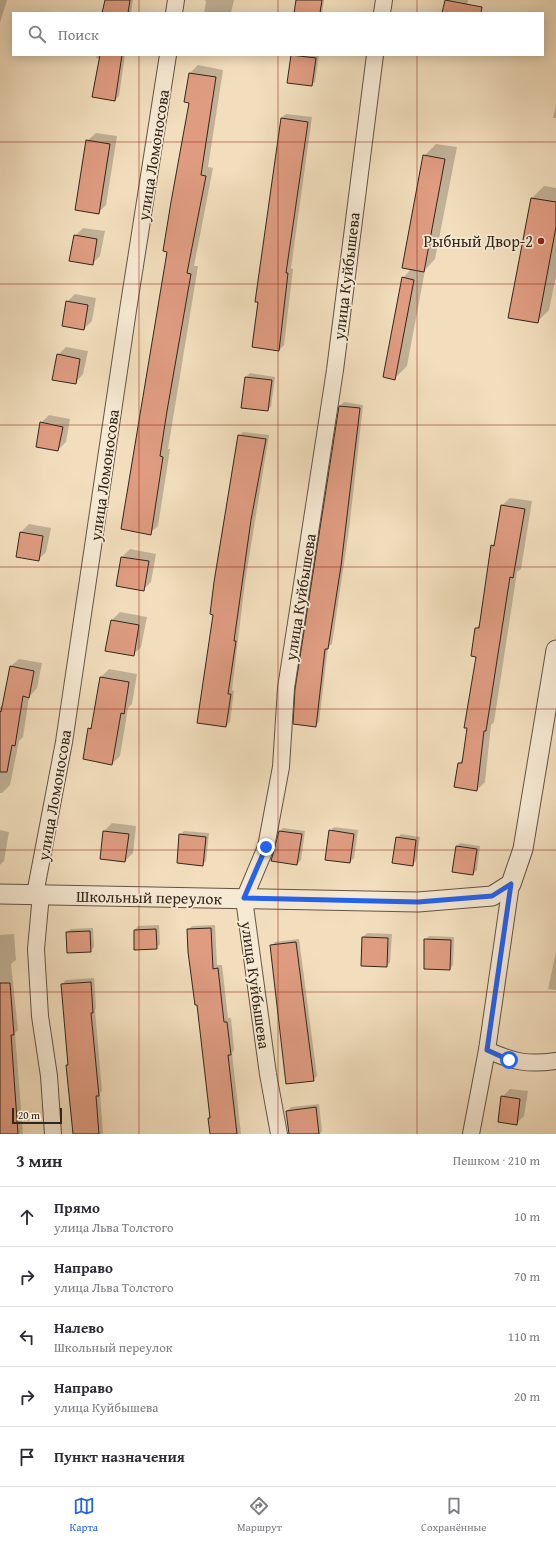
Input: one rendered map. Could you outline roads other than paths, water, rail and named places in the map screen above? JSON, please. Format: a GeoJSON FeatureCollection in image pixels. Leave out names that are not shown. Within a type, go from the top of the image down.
{"type":"FeatureCollection","features":[{"type":"Feature","properties":{"kind":"street"},"geometry":{"type":"LineString","coordinates":[[174,12],[176,0]]}},
{"type":"Feature","properties":{"kind":"street"},"geometry":{"type":"LineString","coordinates":[[382,12],[384,0]]}},
{"type":"Feature","properties":{"kind":"street","name":"улица Ломоносова"},"geometry":{"type":"LineString","coordinates":[[53,1134],[49,1076],[39,1009],[36,949],[38,894],[64,742],[168,56]]}},
{"type":"Feature","properties":{"kind":"street","name":"улица Куйбышева"},"geometry":{"type":"LineString","coordinates":[[279,1134],[268,1074],[244,898],[266,847],[280,767],[286,688],[334,370],[375,56]]}},
{"type":"Feature","properties":{"kind":"street"},"geometry":{"type":"LineString","coordinates":[[471,1134],[487,1050],[511,884],[523,848],[556,650]]}},
{"type":"Feature","properties":{"kind":"street","name":"Школьный переулок"},"geometry":{"type":"LineString","coordinates":[[0,894],[418,902],[492,896],[511,884]]}},
{"type":"Feature","properties":{"kind":"street"},"geometry":{"type":"LineString","coordinates":[[487,1050],[509,1060],[534,1064],[556,1061]]}},
{"type":"Feature","properties":{"kind":"place","name":"Рыбный Двор-2"},"geometry":{"type":"Point","coordinates":[541,241]}}]}
